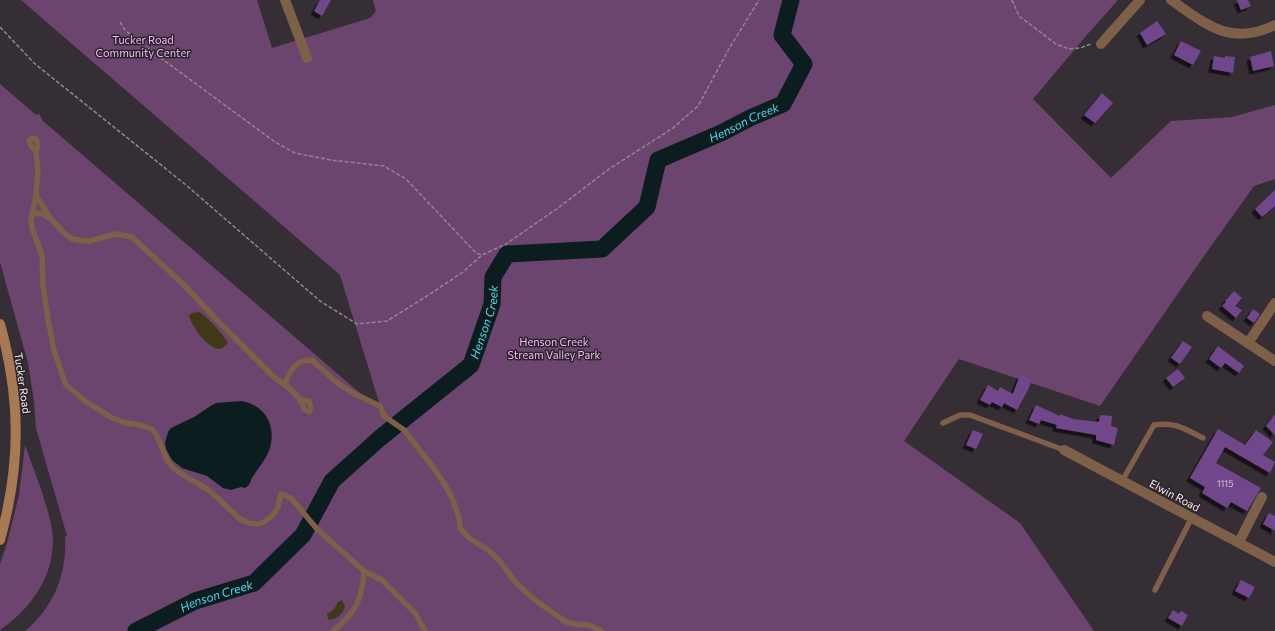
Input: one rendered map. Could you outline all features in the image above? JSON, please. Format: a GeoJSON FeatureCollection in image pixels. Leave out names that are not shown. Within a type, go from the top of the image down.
{"type":"FeatureCollection","features":[{"type":"Feature","properties":{"kind":"street"},"geometry":{"type":"LineString","coordinates":[[285,0],[307,58]]}},
{"type":"Feature","properties":{"kind":"street"},"geometry":{"type":"LineString","coordinates":[[1102,44],[1140,0]]}},
{"type":"Feature","properties":{"kind":"street"},"geometry":{"type":"LineString","coordinates":[[1171,0],[1201,22],[1210,27],[1224,31],[1248,34],[1264,30],[1275,25]]}},
{"type":"Feature","properties":{"kind":"street"},"geometry":{"type":"LineString","coordinates":[[1248,343],[1275,304]]}},
{"type":"Feature","properties":{"kind":"street"},"geometry":{"type":"LineString","coordinates":[[1207,316],[1275,361]]}},
{"type":"Feature","properties":{"kind":"street","name":"Tucker Road"},"geometry":{"type":"LineString","coordinates":[[0,324],[13,380],[16,414],[16,444],[15,464],[10,498],[0,540]]}},
{"type":"Feature","properties":{"kind":"street","name":"Elwin Road"},"geometry":{"type":"LineString","coordinates":[[1064,450],[1275,562]]}},
{"type":"Feature","properties":{"kind":"street"},"geometry":{"type":"LineString","coordinates":[[1239,542],[1262,497]]}},
{"type":"Feature","properties":{"kind":"lane"},"geometry":{"type":"LineString","coordinates":[[36,151],[38,170],[32,216],[32,228],[42,255],[43,286],[54,352],[66,385],[79,397],[112,418],[152,429],[157,436],[167,460],[174,469],[210,491],[240,519],[249,523],[258,524],[264,522],[273,515],[278,507],[282,494],[291,498],[326,537],[364,571],[382,580],[415,613],[425,631]]}},
{"type":"Feature","properties":{"kind":"lane"},"geometry":{"type":"LineString","coordinates":[[36,194],[50,218],[68,237],[78,241],[89,241],[116,234],[132,237],[185,286],[276,379],[302,400]]}},
{"type":"Feature","properties":{"kind":"lane"},"geometry":{"type":"LineString","coordinates":[[32,216],[34,214],[41,214],[50,218]]}},
{"type":"Feature","properties":{"kind":"lane"},"geometry":{"type":"LineString","coordinates":[[285,385],[292,368],[302,361],[312,360],[336,382],[353,393],[380,406],[384,416],[404,430],[446,485],[459,518],[460,528],[469,538],[488,550],[498,559],[516,583],[535,600],[566,622],[588,625],[602,631]]}},
{"type":"Feature","properties":{"kind":"lane"},"geometry":{"type":"LineString","coordinates":[[943,423],[960,415],[970,415],[1064,450]]}},
{"type":"Feature","properties":{"kind":"lane"},"geometry":{"type":"LineString","coordinates":[[1122,481],[1154,425],[1168,423],[1182,427],[1203,438]]}},
{"type":"Feature","properties":{"kind":"lane"},"geometry":{"type":"LineString","coordinates":[[1155,590],[1192,517]]}},
{"type":"Feature","properties":{"kind":"lane"},"geometry":{"type":"LineString","coordinates":[[333,631],[345,622],[356,606],[363,583],[364,571]]}},
{"type":"Feature","properties":{"kind":"path"},"geometry":{"type":"LineString","coordinates":[[0,27],[34,63],[186,185],[320,301],[357,324],[387,321],[463,272],[482,255],[506,244],[558,208],[609,169],[673,128],[698,106],[730,47],[759,0]]}},
{"type":"Feature","properties":{"kind":"path"},"geometry":{"type":"LineString","coordinates":[[1012,0],[1019,16],[1056,44],[1069,48],[1080,48],[1097,41],[1102,44]]}},
{"type":"Feature","properties":{"kind":"path"},"geometry":{"type":"LineString","coordinates":[[120,22],[125,30],[157,55],[275,142],[295,153],[331,160],[384,166],[406,179],[471,249],[482,255]]}},
{"type":"Feature","properties":{"kind":"green space"},"geometry":{"type":"Polygon","coordinates":[[[21,0],[257,0],[272,48],[370,18],[376,11],[373,0],[1118,0],[1033,99],[1111,178],[1171,121],[1232,117],[1275,105],[1275,179],[1254,186],[1100,406],[959,359],[904,441],[1020,523],[1094,631],[25,631],[44,611],[57,589],[64,564],[65,537],[67,536],[36,428],[34,401],[28,363],[0,262],[0,84],[36,115],[39,114],[43,121],[382,412],[340,275],[21,0]]]}},
{"type":"Feature","properties":{"kind":"green space"},"geometry":{"type":"Polygon","coordinates":[[[25,445],[49,514],[53,540],[52,555],[42,584],[34,597],[13,620],[0,630],[0,564],[19,495],[25,445]]]}},
{"type":"Feature","properties":{"kind":"sand"},"geometry":{"type":"Polygon","coordinates":[[[198,312],[210,320],[228,343],[218,349],[209,345],[196,330],[190,319],[189,315],[198,312]]]}},
{"type":"Feature","properties":{"kind":"sand"},"geometry":{"type":"Polygon","coordinates":[[[342,600],[345,606],[341,614],[331,620],[328,619],[327,614],[334,609],[338,602],[342,600]]]}},
{"type":"Feature","properties":{"kind":"shaded area"},"geometry":{"type":"Polygon","coordinates":[[[242,401],[257,407],[263,412],[270,424],[272,432],[270,448],[247,487],[231,490],[223,488],[207,476],[182,468],[172,460],[166,449],[165,443],[168,432],[171,428],[194,417],[216,403],[242,401]]]}},
{"type":"Feature","properties":{"kind":"building"},"geometry":{"type":"Polygon","coordinates":[[[320,0],[331,0],[322,16],[314,11],[320,0]]]}},
{"type":"Feature","properties":{"kind":"building"},"geometry":{"type":"Polygon","coordinates":[[[1237,0],[1248,0],[1251,6],[1241,10],[1237,0]]]}},
{"type":"Feature","properties":{"kind":"building"},"geometry":{"type":"Polygon","coordinates":[[[1157,21],[1166,34],[1147,45],[1140,33],[1157,21]]]}},
{"type":"Feature","properties":{"kind":"building"},"geometry":{"type":"Polygon","coordinates":[[[1181,41],[1201,51],[1193,65],[1174,55],[1181,41]]]}},
{"type":"Feature","properties":{"kind":"building"},"geometry":{"type":"Polygon","coordinates":[[[1271,51],[1274,66],[1253,71],[1250,57],[1271,51]]]}},
{"type":"Feature","properties":{"kind":"building"},"geometry":{"type":"Polygon","coordinates":[[[1214,56],[1225,58],[1225,56],[1235,57],[1233,73],[1212,69],[1214,56]]]}},
{"type":"Feature","properties":{"kind":"building"},"geometry":{"type":"Polygon","coordinates":[[[1102,93],[1113,103],[1095,123],[1084,115],[1102,93]]]}},
{"type":"Feature","properties":{"kind":"building"},"geometry":{"type":"Polygon","coordinates":[[[1275,190],[1275,206],[1262,217],[1255,209],[1275,190]]]}},
{"type":"Feature","properties":{"kind":"building"},"geometry":{"type":"Polygon","coordinates":[[[1234,291],[1242,298],[1235,306],[1242,310],[1236,318],[1222,306],[1234,291]]]}},
{"type":"Feature","properties":{"kind":"building"},"geometry":{"type":"Polygon","coordinates":[[[1253,309],[1260,314],[1254,323],[1247,318],[1253,309]]]}},
{"type":"Feature","properties":{"kind":"building"},"geometry":{"type":"Polygon","coordinates":[[[1183,341],[1192,347],[1180,364],[1171,358],[1183,341]]]}},
{"type":"Feature","properties":{"kind":"building"},"geometry":{"type":"Polygon","coordinates":[[[1218,346],[1244,366],[1239,373],[1225,363],[1221,368],[1209,359],[1218,346]]]}},
{"type":"Feature","properties":{"kind":"building"},"geometry":{"type":"Polygon","coordinates":[[[1178,369],[1185,378],[1173,387],[1166,378],[1178,369]]]}},
{"type":"Feature","properties":{"kind":"building"},"geometry":{"type":"Polygon","coordinates":[[[1020,375],[1032,379],[1017,410],[1004,403],[1002,407],[992,402],[990,405],[980,400],[988,385],[998,391],[1000,387],[1013,394],[1020,375]]]}},
{"type":"Feature","properties":{"kind":"building"},"geometry":{"type":"Polygon","coordinates":[[[1036,405],[1060,416],[1060,414],[1073,419],[1099,422],[1100,415],[1112,416],[1111,426],[1118,428],[1114,445],[1096,440],[1096,435],[1056,428],[1057,425],[1041,420],[1039,424],[1029,420],[1036,405]]]}},
{"type":"Feature","properties":{"kind":"building"},"geometry":{"type":"Polygon","coordinates":[[[1275,414],[1275,435],[1266,426],[1275,414]]]}},
{"type":"Feature","properties":{"kind":"building"},"geometry":{"type":"Polygon","coordinates":[[[1218,429],[1245,445],[1256,430],[1273,442],[1263,455],[1275,462],[1270,473],[1225,447],[1216,463],[1261,488],[1247,511],[1231,502],[1227,508],[1202,493],[1205,487],[1190,478],[1218,429]]]}},
{"type":"Feature","properties":{"kind":"building"},"geometry":{"type":"Polygon","coordinates":[[[973,430],[983,434],[976,449],[966,445],[973,430]]]}},
{"type":"Feature","properties":{"kind":"building"},"geometry":{"type":"Polygon","coordinates":[[[1269,513],[1275,516],[1275,531],[1263,524],[1269,513]]]}},
{"type":"Feature","properties":{"kind":"building"},"geometry":{"type":"Polygon","coordinates":[[[1241,580],[1255,587],[1249,598],[1235,591],[1241,580]]]}},
{"type":"Feature","properties":{"kind":"building"},"geometry":{"type":"Polygon","coordinates":[[[1173,610],[1179,614],[1181,611],[1188,615],[1182,626],[1168,618],[1173,610]]]}},
{"type":"Feature","properties":{"kind":"waterway","name":"Henson Creek"},"geometry":{"type":"LineString","coordinates":[[136,631],[195,601],[254,583],[303,535],[332,481],[380,438],[471,365],[492,304],[493,277],[507,254],[602,249],[647,207],[658,160],[783,104],[804,64],[782,35],[791,0]]}},
{"type":"Feature","properties":{"kind":"park label","name":"Tucker Road Community Center"},"geometry":{"type":"Point","coordinates":[143,45]}},
{"type":"Feature","properties":{"kind":"park label","name":"Henson Creek Stream Valley Park"},"geometry":{"type":"Point","coordinates":[554,347]}}]}
